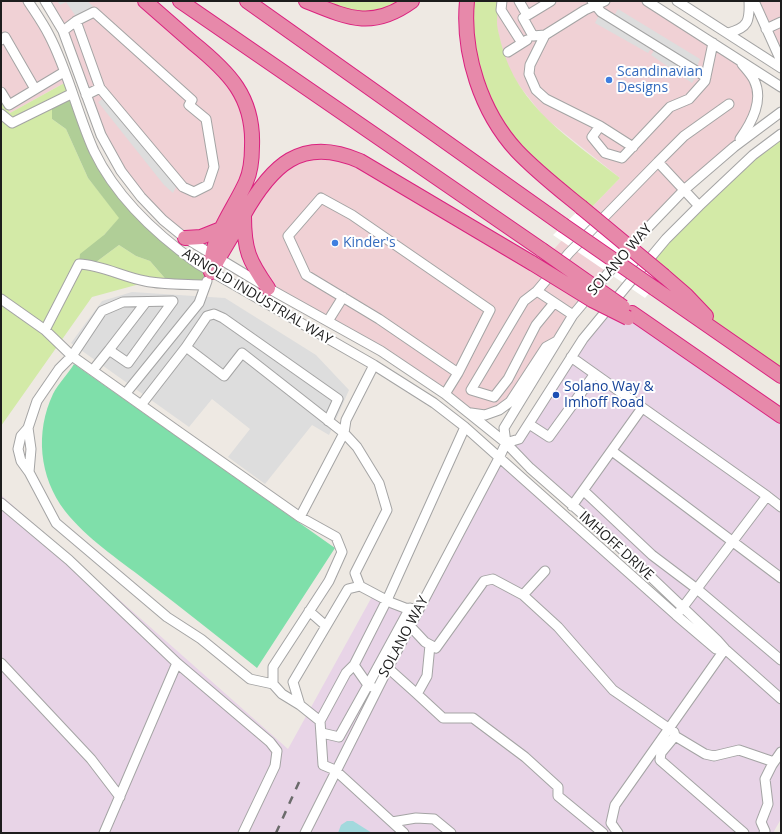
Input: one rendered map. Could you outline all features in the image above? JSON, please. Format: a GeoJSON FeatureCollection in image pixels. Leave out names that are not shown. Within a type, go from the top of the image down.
{"type":"FeatureCollection","features":[{"type":"Feature","properties":{"kind":"highway"},"geometry":{"type":"LineString","coordinates":[[145,1],[222,67],[237,85],[247,106],[253,131],[252,160],[247,180],[221,229],[211,272]]}},
{"type":"Feature","properties":{"kind":"highway"},"geometry":{"type":"LineString","coordinates":[[180,1],[542,250],[630,316]]}},
{"type":"Feature","properties":{"kind":"highway"},"geometry":{"type":"LineString","coordinates":[[247,1],[563,225],[724,335],[781,376]]}},
{"type":"Feature","properties":{"kind":"highway"},"geometry":{"type":"LineString","coordinates":[[306,1],[347,17],[359,19],[386,15],[400,10],[412,1]]}},
{"type":"Feature","properties":{"kind":"highway"},"geometry":{"type":"LineString","coordinates":[[467,1],[467,38],[477,81],[495,120],[516,149],[535,169],[686,295],[724,335]]}},
{"type":"Feature","properties":{"kind":"highway"},"geometry":{"type":"LineString","coordinates":[[215,256],[244,216],[266,180],[282,165],[296,157],[309,153],[324,151],[343,154],[367,165],[592,300],[630,316],[665,336],[781,416]]}},
{"type":"Feature","properties":{"kind":"highway"},"geometry":{"type":"LineString","coordinates":[[244,216],[246,248],[253,267],[268,288]]}},
{"type":"Feature","properties":{"kind":"highway"},"geometry":{"type":"LineString","coordinates":[[185,238],[202,237],[221,229]]}},
{"type":"Feature","properties":{"kind":"street","name":"ARNOLD INDUSTRIAL WAY"},"geometry":{"type":"LineString","coordinates":[[28,1],[49,35],[71,94],[95,151],[114,184],[144,219],[178,250],[211,272],[374,365],[434,403],[499,458]]}},
{"type":"Feature","properties":{"kind":"street","name":"ARNOLD INDUSTRIAL WAY"},"geometry":{"type":"LineString","coordinates":[[45,1],[63,31],[101,135],[121,171],[154,211],[185,238],[268,288],[381,351],[471,413],[506,443]]}},
{"type":"Feature","properties":{"kind":"street"},"geometry":{"type":"LineString","coordinates":[[502,1],[502,10],[522,44]]}},
{"type":"Feature","properties":{"kind":"street"},"geometry":{"type":"LineString","coordinates":[[519,1],[527,15]]}},
{"type":"Feature","properties":{"kind":"street"},"geometry":{"type":"LineString","coordinates":[[533,36],[523,18],[551,1]]}},
{"type":"Feature","properties":{"kind":"street"},"geometry":{"type":"LineString","coordinates":[[508,52],[533,36],[545,35],[593,3],[605,1]]}},
{"type":"Feature","properties":{"kind":"street"},"geometry":{"type":"LineString","coordinates":[[647,1],[781,86]]}},
{"type":"Feature","properties":{"kind":"street"},"geometry":{"type":"LineString","coordinates":[[677,1],[781,68]]}},
{"type":"Feature","properties":{"kind":"street"},"geometry":{"type":"LineString","coordinates":[[728,33],[746,25],[750,15],[749,1]]}},
{"type":"Feature","properties":{"kind":"street"},"geometry":{"type":"LineString","coordinates":[[754,1],[766,29],[778,49],[781,61]]}},
{"type":"Feature","properties":{"kind":"street"},"geometry":{"type":"LineString","coordinates":[[593,3],[601,12],[706,77]]}},
{"type":"Feature","properties":{"kind":"street"},"geometry":{"type":"LineString","coordinates":[[63,31],[76,21],[94,12],[192,100],[189,105],[206,119],[214,168],[208,185],[194,192],[183,187],[100,88],[76,21]]}},
{"type":"Feature","properties":{"kind":"street"},"geometry":{"type":"LineString","coordinates":[[766,29],[781,22]]}},
{"type":"Feature","properties":{"kind":"street"},"geometry":{"type":"LineString","coordinates":[[545,35],[530,65],[529,74],[536,90],[546,99],[600,126],[633,147]]}},
{"type":"Feature","properties":{"kind":"street"},"geometry":{"type":"LineString","coordinates":[[1,40],[5,37],[35,90]]}},
{"type":"Feature","properties":{"kind":"street"},"geometry":{"type":"LineString","coordinates":[[600,126],[592,137],[605,153],[622,158],[670,107],[689,99],[705,81],[713,43]]}},
{"type":"Feature","properties":{"kind":"street"},"geometry":{"type":"LineString","coordinates":[[734,147],[747,129],[758,103],[754,80],[737,58]]}},
{"type":"Feature","properties":{"kind":"street"},"geometry":{"type":"LineString","coordinates":[[1,92],[9,105],[64,72]]}},
{"type":"Feature","properties":{"kind":"street"},"geometry":{"type":"LineString","coordinates":[[86,95],[100,88]]}},
{"type":"Feature","properties":{"kind":"street"},"geometry":{"type":"LineString","coordinates":[[1,114],[12,123],[71,94]]}},
{"type":"Feature","properties":{"kind":"street"},"geometry":{"type":"LineString","coordinates":[[554,303],[536,325],[508,379],[494,397],[471,390],[524,301],[537,291],[569,253],[684,136],[729,104]]}},
{"type":"Feature","properties":{"kind":"street","name":"SOLANO WAY"},"geometry":{"type":"LineString","coordinates":[[305,833],[350,742],[372,688],[388,668],[410,626],[414,609],[499,458],[506,443],[504,428],[573,315],[636,240],[684,190],[734,147],[781,112]]}},
{"type":"Feature","properties":{"kind":"street","name":"SOLANO WAY"},"geometry":{"type":"LineString","coordinates":[[506,443],[519,439],[593,327],[666,239],[753,156],[781,134]]}},
{"type":"Feature","properties":{"kind":"street"},"geometry":{"type":"LineString","coordinates":[[658,162],[699,206]]}},
{"type":"Feature","properties":{"kind":"street"},"geometry":{"type":"LineString","coordinates":[[445,394],[458,373],[490,310],[352,215],[321,198],[288,236],[306,275],[379,319],[458,373]]}},
{"type":"Feature","properties":{"kind":"street"},"geometry":{"type":"LineString","coordinates":[[45,330],[79,264],[92,265],[118,275],[147,282],[205,285]]}},
{"type":"Feature","properties":{"kind":"street"},"geometry":{"type":"LineString","coordinates":[[126,394],[199,303],[211,272]]}},
{"type":"Feature","properties":{"kind":"street"},"geometry":{"type":"LineString","coordinates":[[537,291],[573,315]]}},
{"type":"Feature","properties":{"kind":"street"},"geometry":{"type":"LineString","coordinates":[[328,321],[343,297]]}},
{"type":"Feature","properties":{"kind":"street"},"geometry":{"type":"LineString","coordinates":[[1,299],[45,330],[72,356],[300,517],[336,537],[342,552],[329,581],[273,667],[272,684]]}},
{"type":"Feature","properties":{"kind":"street"},"geometry":{"type":"LineString","coordinates":[[109,350],[128,363],[173,301],[123,302],[102,311],[72,356],[59,369],[37,401],[28,428],[31,449],[29,472],[56,523],[167,617],[201,639],[250,679],[272,684],[282,694],[300,705],[320,721]]}},
{"type":"Feature","properties":{"kind":"street"},"geometry":{"type":"LineString","coordinates":[[93,370],[146,302]]}},
{"type":"Feature","properties":{"kind":"street"},"geometry":{"type":"LineString","coordinates":[[141,405],[186,347],[207,316],[214,314],[223,318],[338,399],[328,420]]}},
{"type":"Feature","properties":{"kind":"street"},"geometry":{"type":"LineString","coordinates":[[471,413],[485,415],[498,410],[510,402],[546,347],[557,341]]}},
{"type":"Feature","properties":{"kind":"street"},"geometry":{"type":"LineString","coordinates":[[186,347],[224,376],[242,353],[344,433],[357,447],[379,482],[387,510],[355,573],[360,586]]}},
{"type":"Feature","properties":{"kind":"street"},"geometry":{"type":"LineString","coordinates":[[572,357],[594,375],[781,507]]}},
{"type":"Feature","properties":{"kind":"street"},"geometry":{"type":"LineString","coordinates":[[300,517],[344,433],[346,420],[374,365]]}},
{"type":"Feature","properties":{"kind":"street"},"geometry":{"type":"LineString","coordinates":[[529,424],[549,437],[594,375]]}},
{"type":"Feature","properties":{"kind":"street"},"geometry":{"type":"LineString","coordinates":[[572,506],[642,408]]}},
{"type":"Feature","properties":{"kind":"street"},"geometry":{"type":"LineString","coordinates":[[404,833],[335,770],[323,765],[320,721],[346,673],[354,665],[387,600],[464,427]]}},
{"type":"Feature","properties":{"kind":"street","name":"IMHOFF DRIVE"},"geometry":{"type":"LineString","coordinates":[[506,443],[530,468],[611,539],[725,649],[781,699]]}},
{"type":"Feature","properties":{"kind":"street"},"geometry":{"type":"LineString","coordinates":[[612,451],[781,578]]}},
{"type":"Feature","properties":{"kind":"street","name":"IMHOFF DRIVE"},"geometry":{"type":"LineString","coordinates":[[499,458],[716,649],[725,649]]}},
{"type":"Feature","properties":{"kind":"street"},"geometry":{"type":"LineString","coordinates":[[584,491],[652,555],[697,589],[781,660]]}},
{"type":"Feature","properties":{"kind":"street"},"geometry":{"type":"LineString","coordinates":[[676,615],[767,496]]}},
{"type":"Feature","properties":{"kind":"street"},"geometry":{"type":"LineString","coordinates":[[1,503],[69,560],[177,663],[270,742],[277,751],[275,766],[243,833]]}},
{"type":"Feature","properties":{"kind":"street"},"geometry":{"type":"LineString","coordinates":[[523,595],[545,571]]}},
{"type":"Feature","properties":{"kind":"street"},"geometry":{"type":"LineString","coordinates":[[410,626],[430,645],[436,648],[484,582],[493,579],[523,595],[558,626],[614,690],[705,754],[714,756],[739,750],[774,762]]}},
{"type":"Feature","properties":{"kind":"street"},"geometry":{"type":"LineString","coordinates":[[300,705],[293,682],[348,589],[360,586],[387,600],[414,609],[372,688],[338,737]]}},
{"type":"Feature","properties":{"kind":"street"},"geometry":{"type":"LineString","coordinates":[[309,611],[326,626]]}},
{"type":"Feature","properties":{"kind":"street"},"geometry":{"type":"LineString","coordinates":[[417,694],[427,676],[430,645]]}},
{"type":"Feature","properties":{"kind":"street"},"geometry":{"type":"LineString","coordinates":[[725,649],[672,732],[661,753],[660,760],[744,833]]}},
{"type":"Feature","properties":{"kind":"street"},"geometry":{"type":"LineString","coordinates":[[1,663],[91,758],[120,797]]}},
{"type":"Feature","properties":{"kind":"street"},"geometry":{"type":"LineString","coordinates":[[104,833],[177,663]]}},
{"type":"Feature","properties":{"kind":"street"},"geometry":{"type":"LineString","coordinates":[[354,665],[372,688]]}},
{"type":"Feature","properties":{"kind":"street"},"geometry":{"type":"LineString","coordinates":[[388,668],[443,718],[474,718],[531,762],[558,787],[558,796],[603,833]]}},
{"type":"Feature","properties":{"kind":"street"},"geometry":{"type":"LineString","coordinates":[[618,833],[611,823],[616,805],[672,732]]}},
{"type":"Feature","properties":{"kind":"street"},"geometry":{"type":"LineString","coordinates":[[322,733],[350,742]]}},
{"type":"Feature","properties":{"kind":"street"},"geometry":{"type":"LineString","coordinates":[[764,833],[765,831],[761,822],[768,804],[765,779],[781,752]]}},
{"type":"Feature","properties":{"kind":"street"},"geometry":{"type":"LineString","coordinates":[[392,822],[416,818],[434,819],[451,833]]}},
{"type":"Feature","properties":{"kind":"shaded area"},"geometry":{"type":"Polygon","coordinates":[[[1,1],[28,1],[68,81],[10,113],[1,98],[1,1]]]}},
{"type":"Feature","properties":{"kind":"shaded area"},"geometry":{"type":"Polygon","coordinates":[[[45,1],[145,1],[237,85],[252,160],[221,229],[185,238],[121,171],[45,1]]]}},
{"type":"Feature","properties":{"kind":"shaded area"},"geometry":{"type":"Polygon","coordinates":[[[57,1],[87,1],[93,6],[77,18],[66,2],[60,5],[57,1]]]}},
{"type":"Feature","properties":{"kind":"shaded area"},"geometry":{"type":"Polygon","coordinates":[[[498,1],[647,1],[737,59],[754,79],[758,103],[734,147],[636,240],[499,410],[471,413],[445,394],[268,288],[245,248],[250,203],[296,157],[343,154],[539,266],[587,212],[620,178],[544,117],[521,88],[505,61],[496,24],[498,1]]]}},
{"type":"Feature","properties":{"kind":"shaded area"},"geometry":{"type":"Polygon","coordinates":[[[754,1],[781,1],[781,61],[754,1]]]}},
{"type":"Feature","properties":{"kind":"shaded area"},"geometry":{"type":"Polygon","coordinates":[[[618,9],[700,59],[696,77],[692,83],[651,55],[655,49],[652,47],[648,53],[595,23],[598,17],[615,14],[618,9]]]}},
{"type":"Feature","properties":{"kind":"shaded area"},"geometry":{"type":"Polygon","coordinates":[[[106,97],[177,185],[173,193],[164,185],[98,102],[106,97]]]}},
{"type":"Feature","properties":{"kind":"shaded area"},"geometry":{"type":"Polygon","coordinates":[[[132,292],[225,298],[316,355],[349,390],[329,435],[312,425],[265,484],[228,457],[250,429],[212,399],[189,427],[71,343],[102,301],[132,292]]]}},
{"type":"Feature","properties":{"kind":"shaded area"},"geometry":{"type":"Polygon","coordinates":[[[614,301],[781,416],[781,819],[773,833],[1,833],[1,495],[288,749],[374,593],[419,609],[499,458],[639,581],[724,649],[506,443],[519,439],[614,301]]]}},
{"type":"Feature","properties":{"kind":"green space"},"geometry":{"type":"Polygon","coordinates":[[[306,1],[412,1],[372,18],[306,1]]]}},
{"type":"Feature","properties":{"kind":"green space"},"geometry":{"type":"Polygon","coordinates":[[[467,1],[498,1],[497,25],[501,43],[509,66],[520,86],[533,104],[548,120],[583,150],[620,178],[587,212],[535,169],[486,102],[467,1]]]}},
{"type":"Feature","properties":{"kind":"green space"},"geometry":{"type":"Polygon","coordinates":[[[68,81],[71,94],[52,119],[66,129],[88,178],[120,218],[104,235],[92,265],[119,245],[136,256],[150,261],[169,283],[147,282],[92,297],[1,426],[1,98],[10,113],[68,81]]]}},
{"type":"Feature","properties":{"kind":"green space"},"geometry":{"type":"Polygon","coordinates":[[[71,94],[95,151],[144,219],[211,272],[205,285],[169,283],[150,261],[136,256],[119,245],[92,265],[79,264],[80,254],[104,235],[119,218],[88,178],[66,129],[52,119],[52,104],[71,94]]]}},
{"type":"Feature","properties":{"kind":"green space"},"geometry":{"type":"Polygon","coordinates":[[[781,134],[781,376],[724,335],[645,261],[781,134]]]}},
{"type":"Feature","properties":{"kind":"green space"},"geometry":{"type":"Polygon","coordinates":[[[74,364],[335,548],[257,668],[92,539],[73,521],[56,498],[45,469],[42,454],[44,424],[47,409],[53,394],[74,364]]]}},
{"type":"Feature","properties":{"kind":"water"},"geometry":{"type":"Polygon","coordinates":[[[347,821],[353,821],[372,833],[338,833],[341,825],[347,821]]]}},
{"type":"Feature","properties":{"kind":"pier"},"geometry":{"type":"Polygon","coordinates":[[[586,203],[668,271],[645,298],[553,235],[586,203]]]}},
{"type":"Feature","properties":{"kind":"railway"},"geometry":{"type":"LineString","coordinates":[[276,833],[300,780]]}},
{"type":"Feature","properties":{"kind":"place","name":"Scandinavian Designs"},"geometry":{"type":"Point","coordinates":[609,80]}},
{"type":"Feature","properties":{"kind":"place","name":"Kinder's"},"geometry":{"type":"Point","coordinates":[335,243]}},
{"type":"Feature","properties":{"kind":"place","name":"Solano Way & Imhoff Road"},"geometry":{"type":"Point","coordinates":[556,395]}}]}
